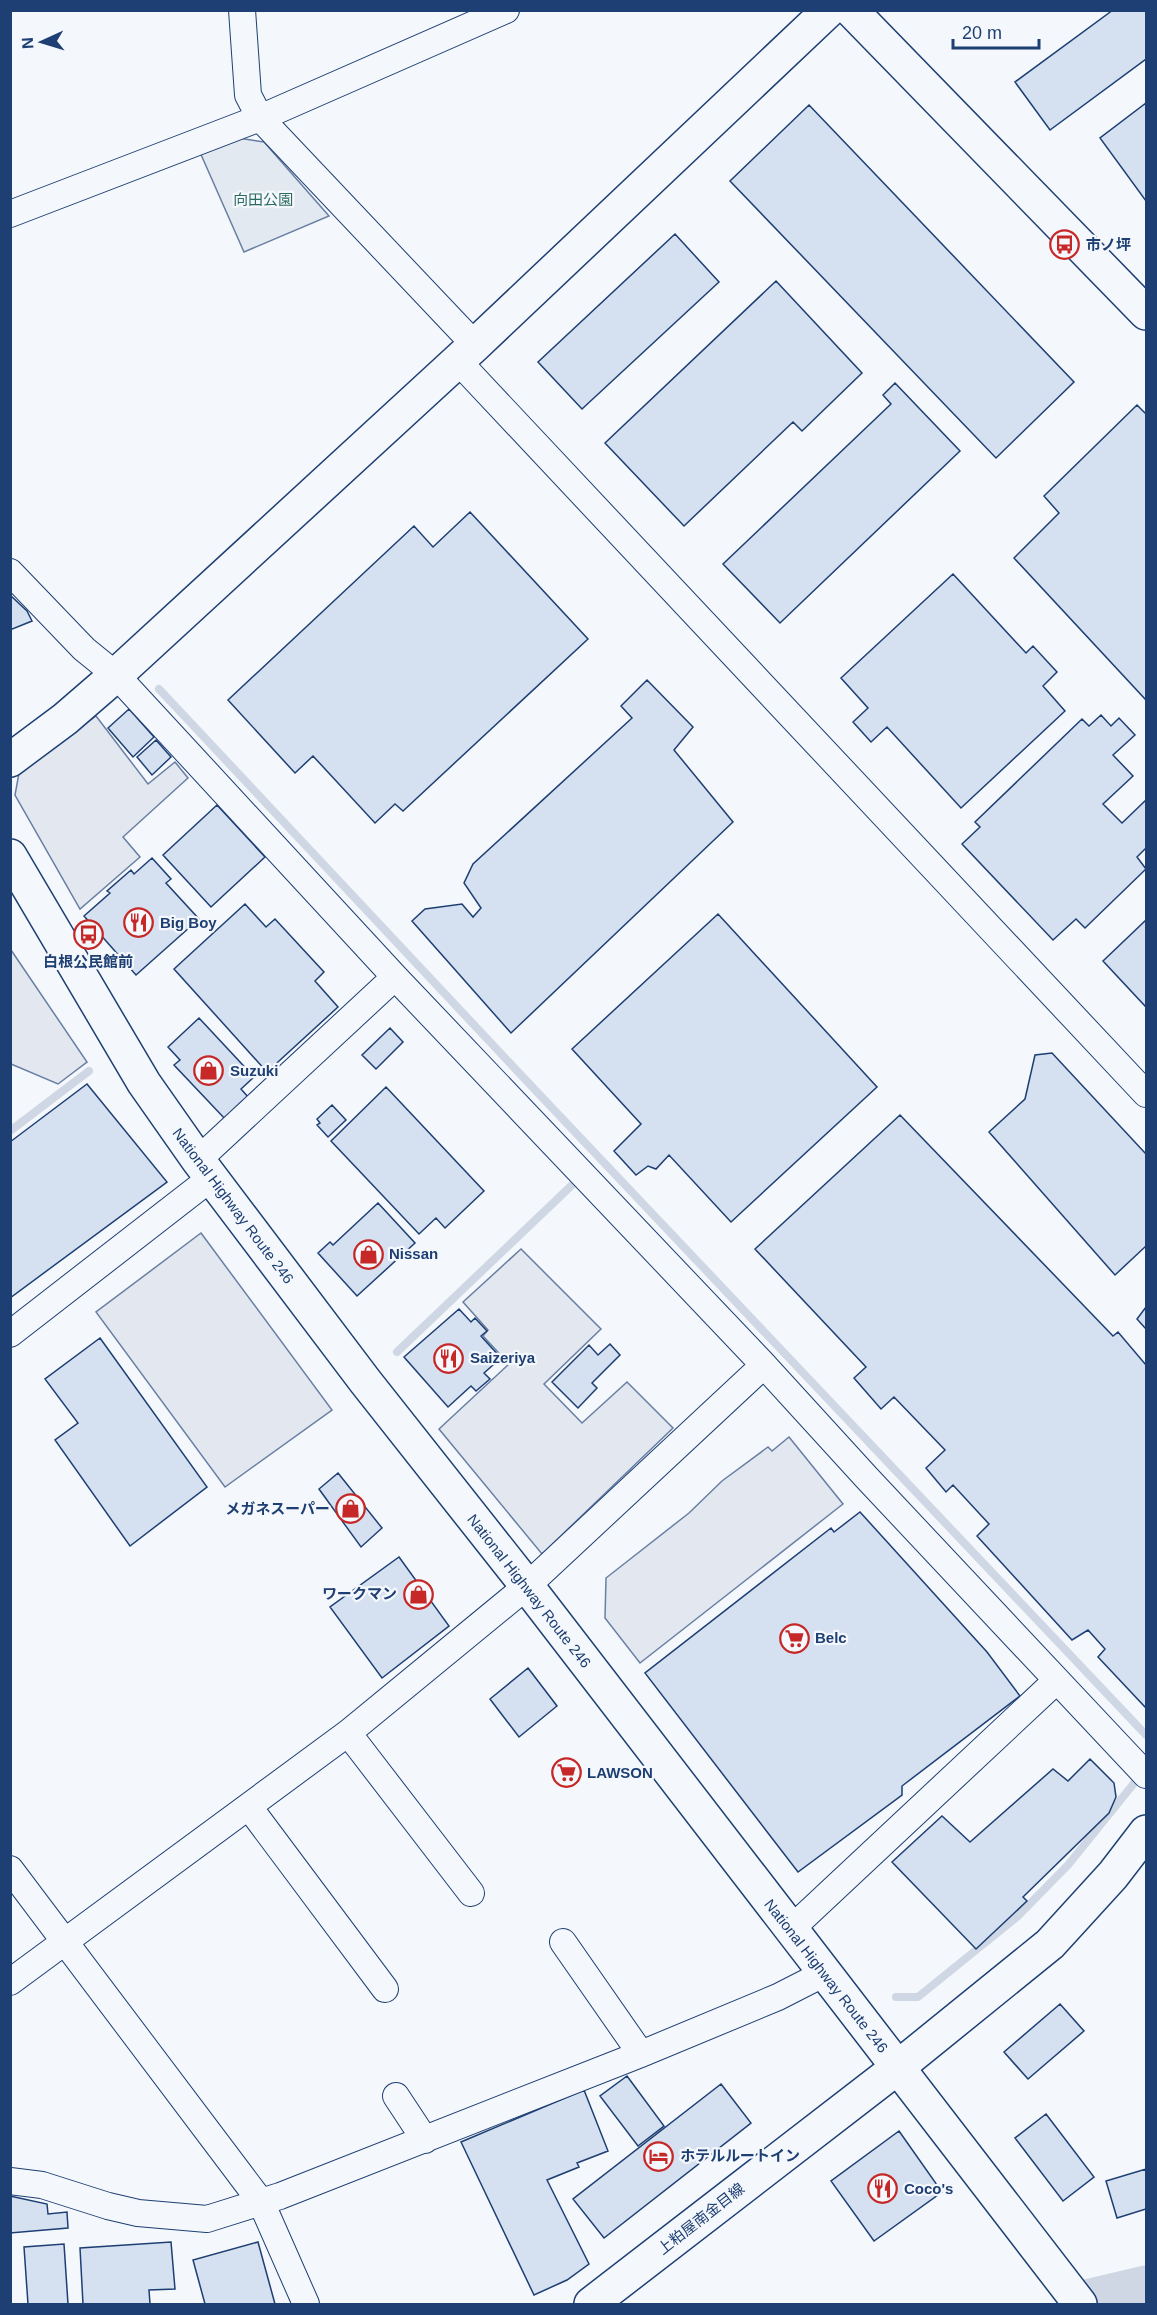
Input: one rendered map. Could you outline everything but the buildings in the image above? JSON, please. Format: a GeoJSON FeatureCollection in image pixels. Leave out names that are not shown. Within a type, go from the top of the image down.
{"type":"FeatureCollection","features":[{"type":"Feature","properties":{"kind":"main road"},"geometry":{"type":"LineString","coordinates":[[10,760],[65,719],[116,675],[466,352],[829,10]]}},
{"type":"Feature","properties":{"kind":"main road"},"geometry":{"type":"LineString","coordinates":[[851,10],[1146,313]]}},
{"type":"Feature","properties":{"kind":"main road","name":"National Highway Route 246"},"geometry":{"type":"LineString","coordinates":[[10,856],[144,1083],[205,1169],[365,1381],[527,1586],[823,1974],[1080,2304]]}},
{"type":"Feature","properties":{"kind":"main road","name":"上粕屋南金目線"},"geometry":{"type":"LineString","coordinates":[[591,2304],[897,2068],[1050,1944],[1113,1875],[1146,1832]]}},
{"type":"Feature","properties":{"kind":"street"},"geometry":{"type":"LineString","coordinates":[[242,10],[248,95],[260,118],[466,352],[1146,1095]]}},
{"type":"Feature","properties":{"kind":"street"},"geometry":{"type":"LineString","coordinates":[[10,214],[260,118],[506,10]]}},
{"type":"Feature","properties":{"kind":"street"},"geometry":{"type":"LineString","coordinates":[[10,572],[84,649],[116,675],[395,977],[764,1365],[1146,1775]]}},
{"type":"Feature","properties":{"kind":"street"},"geometry":{"type":"LineString","coordinates":[[10,1334],[205,1169],[395,977]]}},
{"type":"Feature","properties":{"kind":"street"},"geometry":{"type":"LineString","coordinates":[[10,1982],[348,1733],[527,1586],[764,1365]]}},
{"type":"Feature","properties":{"kind":"street"},"geometry":{"type":"LineString","coordinates":[[790,1930],[1056,1681]]}},
{"type":"Feature","properties":{"kind":"street"},"geometry":{"type":"LineString","coordinates":[[348,1733],[471,1893]]}},
{"type":"Feature","properties":{"kind":"street"},"geometry":{"type":"LineString","coordinates":[[249,1808],[385,1989]]}},
{"type":"Feature","properties":{"kind":"street"},"geometry":{"type":"LineString","coordinates":[[10,1869],[261,2202],[306,2304]]}},
{"type":"Feature","properties":{"kind":"street"},"geometry":{"type":"LineString","coordinates":[[563,1942],[641,2055]]}},
{"type":"Feature","properties":{"kind":"street"},"geometry":{"type":"LineString","coordinates":[[10,2181],[42,2185],[138,2213],[207,2219],[261,2202],[641,2055],[778,1997],[823,1974]]}},
{"type":"Feature","properties":{"kind":"street"},"geometry":{"type":"LineString","coordinates":[[396,2096],[425,2140]]}},
{"type":"Feature","properties":{"kind":"green space","name":"向田公園"},"geometry":{"type":"Polygon","coordinates":[[[238,138],[264,142],[329,216],[244,252],[199,150],[238,138]]]}},
{"type":"Feature","properties":{"kind":"shaded area"},"geometry":{"type":"Polygon","coordinates":[[[96,716],[148,784],[175,762],[188,778],[123,837],[140,857],[80,909],[15,795],[19,773],[96,716]]]}},
{"type":"Feature","properties":{"kind":"shaded area"},"geometry":{"type":"Polygon","coordinates":[[[11,950],[87,1062],[58,1084],[11,1064],[11,950]]]}},
{"type":"Feature","properties":{"kind":"shaded area"},"geometry":{"type":"Polygon","coordinates":[[[201,1233],[332,1410],[225,1487],[96,1312],[201,1233]]]}},
{"type":"Feature","properties":{"kind":"shaded area"},"geometry":{"type":"Polygon","coordinates":[[[521,1249],[601,1329],[544,1384],[582,1423],[627,1382],[673,1428],[542,1554],[439,1429],[509,1364],[483,1336],[488,1330],[463,1302],[521,1249]]]}},
{"type":"Feature","properties":{"kind":"shaded area"},"geometry":{"type":"Polygon","coordinates":[[[789,1437],[843,1504],[640,1663],[605,1618],[606,1578],[689,1513],[722,1481],[768,1447],[772,1451],[789,1437]]]}},
{"type":"Feature","properties":{"kind":"waterway"},"geometry":{"type":"LineString","coordinates":[[159,689],[1146,1735]]}},
{"type":"Feature","properties":{"kind":"waterway"},"geometry":{"type":"LineString","coordinates":[[10,1131],[89,1071]]}},
{"type":"Feature","properties":{"kind":"waterway"},"geometry":{"type":"LineString","coordinates":[[397,1352],[571,1186]]}},
{"type":"Feature","properties":{"kind":"waterway"},"geometry":{"type":"LineString","coordinates":[[896,1997],[918,1997],[1017,1917],[1068,1865],[1135,1782]]}},
{"type":"Feature","properties":{"kind":"waterway"},"geometry":{"type":"LineString","coordinates":[[1091,2304],[1146,2291]]}},
{"type":"Feature","properties":{"kind":"place","name":"市ノ坪"},"geometry":{"type":"Point","coordinates":[1065,245]}},
{"type":"Feature","properties":{"kind":"place","name":"Big Boy"},"geometry":{"type":"Point","coordinates":[139,923]}},
{"type":"Feature","properties":{"kind":"place","name":"白根公民館前"},"geometry":{"type":"Point","coordinates":[88,935]}},
{"type":"Feature","properties":{"kind":"place","name":"Suzuki"},"geometry":{"type":"Point","coordinates":[209,1071]}},
{"type":"Feature","properties":{"kind":"place","name":"Nissan"},"geometry":{"type":"Point","coordinates":[368,1254]}},
{"type":"Feature","properties":{"kind":"place","name":"Saizeriya"},"geometry":{"type":"Point","coordinates":[449,1358]}},
{"type":"Feature","properties":{"kind":"place","name":"メガネスーパー"},"geometry":{"type":"Point","coordinates":[351,1509]}},
{"type":"Feature","properties":{"kind":"place","name":"ワークマン"},"geometry":{"type":"Point","coordinates":[418,1594]}},
{"type":"Feature","properties":{"kind":"place","name":"Belc"},"geometry":{"type":"Point","coordinates":[794,1638]}},
{"type":"Feature","properties":{"kind":"place","name":"LAWSON"},"geometry":{"type":"Point","coordinates":[566,1773]}},
{"type":"Feature","properties":{"kind":"place","name":"ホテルルートイン"},"geometry":{"type":"Point","coordinates":[659,2156]}},
{"type":"Feature","properties":{"kind":"place","name":"Coco's"},"geometry":{"type":"Point","coordinates":[883,2189]}}]}
